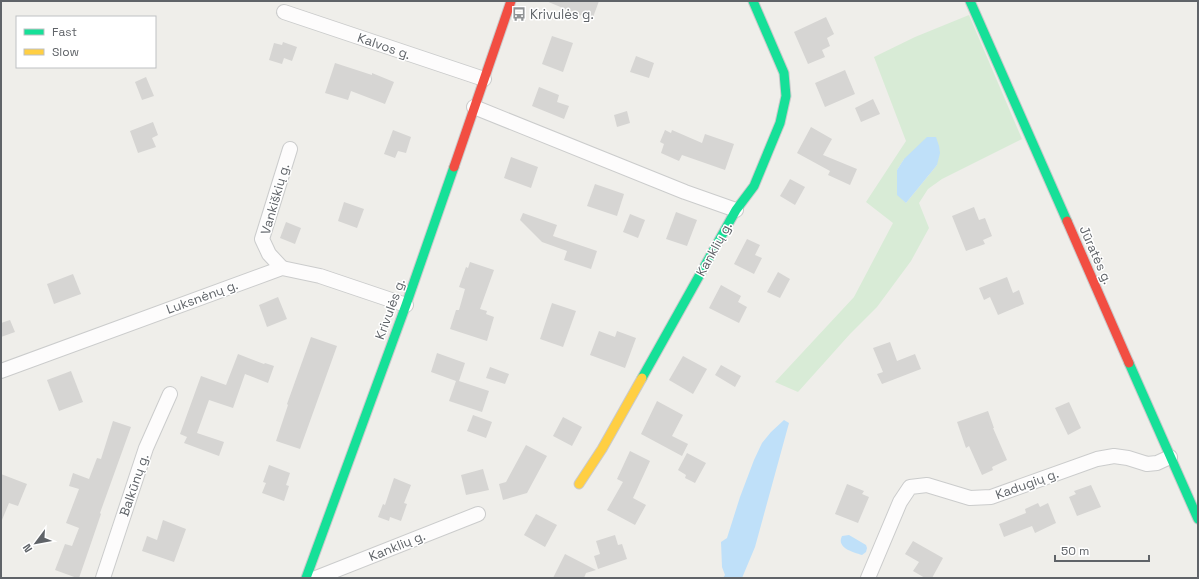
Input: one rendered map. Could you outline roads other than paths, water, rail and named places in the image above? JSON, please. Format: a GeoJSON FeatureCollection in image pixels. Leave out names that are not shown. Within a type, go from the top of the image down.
{"type":"FeatureCollection","features":[{"type":"Feature","properties":{"kind":"street","name":"Krivulės g."},"geometry":{"type":"LineString","coordinates":[[306,578],[406,305],[511,1]]}},
{"type":"Feature","properties":{"kind":"street","name":"Kanklių g."},"geometry":{"type":"LineString","coordinates":[[579,484],[606,443],[736,210],[754,186],[780,122],[786,96],[784,73],[752,1]]}},
{"type":"Feature","properties":{"kind":"street","name":"Jūratės g."},"geometry":{"type":"LineString","coordinates":[[970,1],[1198,519]]}},
{"type":"Feature","properties":{"kind":"street","name":"Kalvos g."},"geometry":{"type":"LineString","coordinates":[[284,12],[484,79]]}},
{"type":"Feature","properties":{"kind":"street"},"geometry":{"type":"LineString","coordinates":[[474,106],[686,192],[736,210]]}},
{"type":"Feature","properties":{"kind":"street","name":"Vankiškių g."},"geometry":{"type":"LineString","coordinates":[[282,268],[269,254],[262,239],[290,149]]}},
{"type":"Feature","properties":{"kind":"street"},"geometry":{"type":"LineString","coordinates":[[282,268],[320,276],[406,305]]}},
{"type":"Feature","properties":{"kind":"street","name":"Luksnėnų g."},"geometry":{"type":"LineString","coordinates":[[1,371],[282,268]]}},
{"type":"Feature","properties":{"kind":"street","name":"Balkūnų g."},"geometry":{"type":"LineString","coordinates":[[103,578],[146,448],[170,394]]}},
{"type":"Feature","properties":{"kind":"street","name":"Kadugių g."},"geometry":{"type":"LineString","coordinates":[[868,578],[900,502],[910,487],[927,485],[970,498],[991,497],[1097,459],[1114,456],[1128,458],[1147,464],[1156,463],[1170,457]]}},
{"type":"Feature","properties":{"kind":"street","name":"Kanklių g."},"geometry":{"type":"LineString","coordinates":[[316,578],[478,514]]}},
{"type":"Feature","properties":{"kind":"water"},"geometry":{"type":"Polygon","coordinates":[[[927,137],[936,137],[940,153],[937,165],[906,203],[897,195],[897,170],[904,159],[927,137]]]}},
{"type":"Feature","properties":{"kind":"water"},"geometry":{"type":"Polygon","coordinates":[[[784,420],[789,423],[755,547],[742,578],[723,578],[725,575],[722,567],[721,542],[727,538],[740,497],[762,443],[784,420]]]}},
{"type":"Feature","properties":{"kind":"water"},"geometry":{"type":"Polygon","coordinates":[[[849,535],[866,545],[866,552],[862,555],[846,549],[841,544],[842,536],[849,535]]]}},
{"type":"Feature","properties":{"kind":"place","name":"Krivulės g."},"geometry":{"type":"Point","coordinates":[519,14]}}]}
